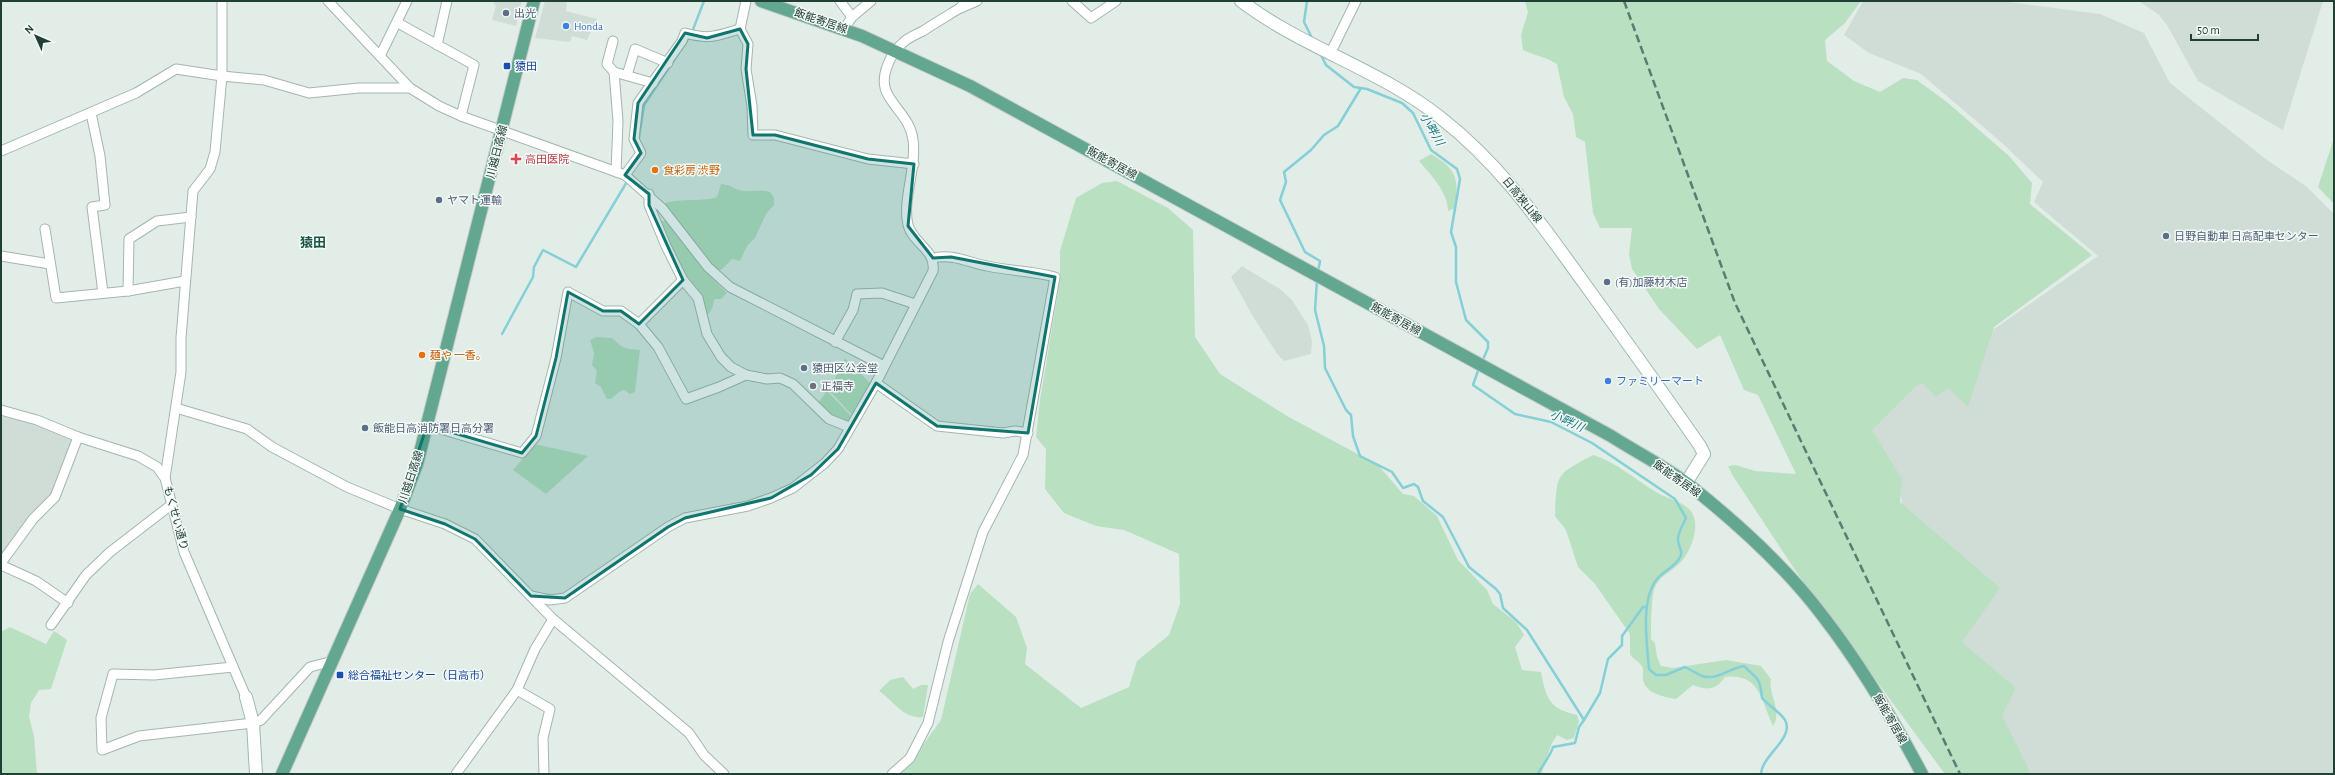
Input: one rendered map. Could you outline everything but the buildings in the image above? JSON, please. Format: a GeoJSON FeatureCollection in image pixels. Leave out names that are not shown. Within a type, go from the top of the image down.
{"type":"FeatureCollection","features":[{"type":"Feature","properties":{"kind":"main road","name":"川越日高線"},"geometry":{"type":"LineString","coordinates":[[282,774],[400,510],[427,425],[534,1]]}},
{"type":"Feature","properties":{"kind":"main road","name":"飯能寄居線"},"geometry":{"type":"LineString","coordinates":[[761,1],[844,29],[896,51],[970,86],[1044,125],[1480,366],[1611,436],[1686,483],[1733,522],[1765,552],[1822,614],[1866,677],[1922,774]]}},
{"type":"Feature","properties":{"kind":"main road","name":"日高狭山線"},"geometry":{"type":"LineString","coordinates":[[1241,1],[1266,18],[1308,42],[1407,94],[1440,117],[1478,149],[1517,191],[1700,446],[1704,454],[1702,460],[1686,483]]}},
{"type":"Feature","properties":{"kind":"main road","name":"もくせい通り"},"geometry":{"type":"LineString","coordinates":[[246,697],[253,723],[256,774]]}},
{"type":"Feature","properties":{"kind":"street"},"geometry":{"type":"LineString","coordinates":[[165,478],[181,372],[181,338],[193,191],[210,169],[215,152],[222,76],[222,1]]}},
{"type":"Feature","properties":{"kind":"street"},"geometry":{"type":"LineString","coordinates":[[328,1],[339,5],[380,56],[410,88],[439,106],[461,116],[625,175],[649,194],[721,280],[730,287],[884,366]]}},
{"type":"Feature","properties":{"kind":"street"},"geometry":{"type":"LineString","coordinates":[[380,56],[398,23],[407,1]]}},
{"type":"Feature","properties":{"kind":"street"},"geometry":{"type":"LineString","coordinates":[[437,45],[447,1]]}},
{"type":"Feature","properties":{"kind":"street"},"geometry":{"type":"LineString","coordinates":[[746,1],[740,29],[748,44],[746,69],[752,106],[753,135],[775,135],[868,159],[914,164]]}},
{"type":"Feature","properties":{"kind":"street"},"geometry":{"type":"LineString","coordinates":[[840,1],[852,17]]}},
{"type":"Feature","properties":{"kind":"street"},"geometry":{"type":"LineString","coordinates":[[844,29],[852,17],[871,1]]}},
{"type":"Feature","properties":{"kind":"street"},"geometry":{"type":"LineString","coordinates":[[531,596],[550,600],[565,598],[608,570],[650,538],[679,521],[706,513],[748,506],[772,498],[793,488],[825,463],[838,449],[849,427],[876,383],[915,304],[934,271],[933,258],[912,234],[908,226],[907,212],[914,164],[913,139],[905,117],[888,95],[885,87],[885,71],[896,51],[904,41],[963,5],[977,1]]}},
{"type":"Feature","properties":{"kind":"street"},"geometry":{"type":"LineString","coordinates":[[1072,1],[1091,18],[1116,1]]}},
{"type":"Feature","properties":{"kind":"street"},"geometry":{"type":"LineString","coordinates":[[1326,52],[1356,1]]}},
{"type":"Feature","properties":{"kind":"street"},"geometry":{"type":"LineString","coordinates":[[398,23],[474,65],[461,116]]}},
{"type":"Feature","properties":{"kind":"street"},"geometry":{"type":"LineString","coordinates":[[625,175],[641,153],[634,139],[638,103],[668,63],[682,41],[689,34],[707,38],[740,29]]}},
{"type":"Feature","properties":{"kind":"street"},"geometry":{"type":"LineString","coordinates":[[613,41],[607,64],[614,72],[653,83]]}},
{"type":"Feature","properties":{"kind":"street"},"geometry":{"type":"LineString","coordinates":[[627,75],[635,49],[668,63]]}},
{"type":"Feature","properties":{"kind":"street"},"geometry":{"type":"LineString","coordinates":[[1,151],[136,93],[176,69],[222,76],[264,80],[308,93],[359,88],[410,88]]}},
{"type":"Feature","properties":{"kind":"street"},"geometry":{"type":"LineString","coordinates":[[614,72],[618,121],[616,172]]}},
{"type":"Feature","properties":{"kind":"street"},"geometry":{"type":"LineString","coordinates":[[91,113],[100,156],[105,205],[92,207],[103,293]]}},
{"type":"Feature","properties":{"kind":"street"},"geometry":{"type":"LineString","coordinates":[[649,194],[649,204],[683,280],[698,298],[707,334],[721,357],[731,367],[746,375],[767,379],[780,378],[793,384],[829,419],[849,427]]}},
{"type":"Feature","properties":{"kind":"street"},"geometry":{"type":"LineString","coordinates":[[128,291],[129,239],[157,221],[191,217]]}},
{"type":"Feature","properties":{"kind":"street"},"geometry":{"type":"LineString","coordinates":[[45,229],[56,298],[128,291],[185,281]]}},
{"type":"Feature","properties":{"kind":"street"},"geometry":{"type":"LineString","coordinates":[[1,256],[50,264]]}},
{"type":"Feature","properties":{"kind":"street"},"geometry":{"type":"LineString","coordinates":[[892,774],[910,758],[928,723],[948,642],[983,532],[1023,455],[1055,277],[988,266],[952,257],[942,256],[933,258]]}},
{"type":"Feature","properties":{"kind":"street"},"geometry":{"type":"LineString","coordinates":[[639,324],[683,280]]}},
{"type":"Feature","properties":{"kind":"street"},"geometry":{"type":"LineString","coordinates":[[427,425],[522,453],[536,436],[556,358],[568,292],[603,310],[622,311],[639,324],[658,347],[686,399],[746,375]]}},
{"type":"Feature","properties":{"kind":"street"},"geometry":{"type":"LineString","coordinates":[[835,342],[853,310],[857,294],[882,293],[915,304]]}},
{"type":"Feature","properties":{"kind":"street"},"geometry":{"type":"LineString","coordinates":[[876,383],[937,426],[1003,433],[1015,431],[1028,433]]}},
{"type":"Feature","properties":{"kind":"street"},"geometry":{"type":"LineString","coordinates":[[176,408],[247,429],[306,466],[347,487],[400,510],[445,524],[475,539],[553,619],[689,733],[704,755],[724,774]]}},
{"type":"Feature","properties":{"kind":"street","name":"もくせい通り"},"geometry":{"type":"LineString","coordinates":[[1,410],[37,420],[145,459],[157,467],[165,478],[184,552],[246,697]]}},
{"type":"Feature","properties":{"kind":"street"},"geometry":{"type":"LineString","coordinates":[[68,603],[36,581],[1,564],[33,519],[55,497],[78,436]]}},
{"type":"Feature","properties":{"kind":"street"},"geometry":{"type":"LineString","coordinates":[[51,624],[68,603],[86,576],[110,552],[171,505]]}},
{"type":"Feature","properties":{"kind":"street"},"geometry":{"type":"LineString","coordinates":[[456,774],[517,690],[535,649],[553,619]]}},
{"type":"Feature","properties":{"kind":"street"},"geometry":{"type":"LineString","coordinates":[[233,667],[154,675],[113,674],[101,718],[102,750],[139,736],[253,723],[261,720],[310,667],[333,661]]}},
{"type":"Feature","properties":{"kind":"street"},"geometry":{"type":"LineString","coordinates":[[517,690],[550,710],[543,738],[544,774]]}},
{"type":"Feature","properties":{"kind":"highlighted area"},"geometry":{"type":"Polygon","coordinates":[[[740,29],[748,44],[746,69],[753,135],[775,135],[868,159],[914,164],[908,226],[933,258],[951,257],[1055,277],[1028,433],[937,426],[876,383],[838,449],[811,475],[771,498],[685,518],[668,527],[565,598],[531,596],[475,539],[445,524],[400,509],[427,425],[522,453],[536,436],[556,358],[568,292],[603,311],[621,311],[639,324],[683,280],[649,205],[649,194],[625,175],[641,153],[634,139],[638,103],[685,33],[707,38],[740,29]]]}},
{"type":"Feature","properties":{"kind":"shaded area","name":"出光"},"geometry":{"type":"Polygon","coordinates":[[[492,1],[522,1],[516,26],[492,20],[496,6],[492,1]]]}},
{"type":"Feature","properties":{"kind":"shaded area","name":"Honda"},"geometry":{"type":"Polygon","coordinates":[[[545,1],[563,1],[567,3],[566,11],[597,19],[587,40],[572,36],[570,42],[535,38],[545,1]]]}},
{"type":"Feature","properties":{"kind":"shaded area"},"geometry":{"type":"Polygon","coordinates":[[[1863,1],[2002,1],[2100,14],[2144,33],[2170,83],[2267,160],[2307,187],[2334,214],[2334,774],[2024,774],[1952,645],[1903,507],[1897,478],[1867,426],[1916,384],[2098,256],[2034,202],[2043,182],[2001,142],[1921,74],[1869,53],[1844,35],[1863,1]]]}},
{"type":"Feature","properties":{"kind":"shaded area"},"geometry":{"type":"Polygon","coordinates":[[[2139,1],[2323,1],[2283,130],[2198,81],[2167,25],[2159,15],[2139,1]]]}},
{"type":"Feature","properties":{"kind":"shaded area"},"geometry":{"type":"Polygon","coordinates":[[[1242,266],[1280,289],[1292,300],[1308,325],[1312,341],[1311,354],[1284,361],[1278,355],[1255,320],[1231,277],[1242,266]]]}},
{"type":"Feature","properties":{"kind":"shaded area"},"geometry":{"type":"Polygon","coordinates":[[[1,416],[31,423],[75,440],[53,496],[1,559],[1,416]]]}},
{"type":"Feature","properties":{"kind":"green space"},"geometry":{"type":"Polygon","coordinates":[[[1525,1],[1861,1],[1845,23],[1825,40],[1827,61],[1854,81],[1880,92],[1903,78],[1917,80],[1948,103],[2009,156],[2032,183],[2030,204],[2092,255],[1994,327],[1968,407],[1948,388],[1936,397],[1922,383],[1916,386],[1872,430],[1902,479],[1900,502],[2000,588],[1962,642],[2016,688],[2002,715],[2031,774],[1945,774],[1797,573],[1733,476],[1728,466],[1736,465],[1755,471],[1796,474],[1758,395],[1744,390],[1720,335],[1697,349],[1659,309],[1632,269],[1629,254],[1632,228],[1600,228],[1593,213],[1585,142],[1576,137],[1573,114],[1564,97],[1557,64],[1523,50],[1521,35],[1528,12],[1525,1]]]}},
{"type":"Feature","properties":{"kind":"green space"},"geometry":{"type":"Polygon","coordinates":[[[2334,138],[2334,204],[2318,187],[2334,138]]]}},
{"type":"Feature","properties":{"kind":"green space"},"geometry":{"type":"Polygon","coordinates":[[[1431,154],[1440,159],[1451,170],[1456,182],[1457,189],[1455,208],[1448,211],[1442,191],[1419,161],[1431,154]]]}},
{"type":"Feature","properties":{"kind":"green space"},"geometry":{"type":"Polygon","coordinates":[[[1117,181],[1168,208],[1193,230],[1195,337],[1220,374],[1287,416],[1378,465],[1403,494],[1414,496],[1437,516],[1458,560],[1487,590],[1493,604],[1516,622],[1524,635],[1515,647],[1522,670],[1541,672],[1547,696],[1555,706],[1561,710],[1577,715],[1579,721],[1574,738],[1567,740],[1557,735],[1552,743],[1541,774],[899,774],[909,764],[941,720],[970,594],[978,584],[1016,617],[1027,648],[1025,664],[1081,708],[1129,687],[1137,661],[1169,635],[1180,604],[1179,554],[1124,530],[1096,526],[1064,513],[1045,489],[1046,449],[1036,437],[1040,400],[1060,280],[1060,251],[1076,198],[1102,183],[1117,181]]]}},
{"type":"Feature","properties":{"kind":"green space"},"geometry":{"type":"Polygon","coordinates":[[[721,184],[743,191],[770,192],[774,198],[774,205],[766,214],[755,238],[747,246],[740,261],[732,259],[721,270],[715,269],[702,256],[665,203],[717,197],[721,184]]]}},
{"type":"Feature","properties":{"kind":"green space"},"geometry":{"type":"Polygon","coordinates":[[[661,221],[667,221],[714,280],[727,293],[721,299],[714,299],[713,306],[709,314],[703,313],[703,299],[678,262],[661,221]]]}},
{"type":"Feature","properties":{"kind":"green space"},"geometry":{"type":"Polygon","coordinates":[[[596,337],[612,338],[624,348],[640,350],[635,392],[630,394],[624,390],[619,392],[611,399],[607,399],[601,387],[595,383],[597,371],[592,365],[594,353],[590,340],[596,337]]]}},
{"type":"Feature","properties":{"kind":"green space"},"geometry":{"type":"Polygon","coordinates":[[[845,358],[871,384],[852,415],[829,390],[845,358]]]}},
{"type":"Feature","properties":{"kind":"green space"},"geometry":{"type":"Polygon","coordinates":[[[827,391],[851,416],[848,422],[832,417],[818,403],[827,391]]]}},
{"type":"Feature","properties":{"kind":"green space"},"geometry":{"type":"Polygon","coordinates":[[[535,444],[588,456],[546,494],[513,470],[535,444]]]}},
{"type":"Feature","properties":{"kind":"green space"},"geometry":{"type":"Polygon","coordinates":[[[1593,455],[1610,462],[1656,492],[1686,506],[1693,515],[1695,522],[1694,537],[1688,553],[1679,564],[1657,583],[1654,591],[1651,639],[1655,643],[1657,657],[1661,666],[1673,668],[1726,660],[1761,666],[1771,679],[1771,691],[1776,709],[1776,720],[1773,726],[1758,690],[1746,679],[1725,677],[1715,687],[1707,689],[1693,685],[1676,699],[1656,694],[1645,685],[1642,667],[1630,654],[1630,634],[1595,584],[1578,567],[1566,530],[1555,516],[1558,483],[1561,476],[1565,471],[1593,455]]]}},
{"type":"Feature","properties":{"kind":"green space"},"geometry":{"type":"Polygon","coordinates":[[[10,627],[46,644],[54,631],[67,640],[51,689],[39,690],[31,703],[29,717],[34,736],[37,774],[1,774],[1,632],[10,627]]]}},
{"type":"Feature","properties":{"kind":"green space"},"geometry":{"type":"Polygon","coordinates":[[[903,677],[913,689],[921,685],[928,685],[923,717],[916,717],[904,712],[879,691],[890,680],[903,677]]]}},
{"type":"Feature","properties":{"kind":"waterway"},"geometry":{"type":"LineString","coordinates":[[692,32],[704,1]]}},
{"type":"Feature","properties":{"kind":"waterway","name":"小畔川"},"geometry":{"type":"LineString","coordinates":[[1307,1],[1304,22],[1312,38]]}},
{"type":"Feature","properties":{"kind":"waterway"},"geometry":{"type":"LineString","coordinates":[[639,137],[644,105],[690,36]]}},
{"type":"Feature","properties":{"kind":"waterway","name":"小畔川"},"geometry":{"type":"LineString","coordinates":[[1320,53],[1326,65],[1354,87],[1367,89],[1402,103],[1413,113],[1431,150],[1457,169],[1460,179],[1451,232],[1456,247],[1456,282],[1466,320],[1488,342],[1488,348],[1482,362]]}},
{"type":"Feature","properties":{"kind":"waterway"},"geometry":{"type":"LineString","coordinates":[[1318,272],[1320,261],[1305,252],[1280,200],[1286,182],[1284,172],[1311,150],[1324,135],[1338,126],[1361,88]]}},
{"type":"Feature","properties":{"kind":"waterway"},"geometry":{"type":"LineString","coordinates":[[502,334],[533,277],[534,267],[543,250],[576,267],[628,180]]}},
{"type":"Feature","properties":{"kind":"waterway"},"geometry":{"type":"LineString","coordinates":[[1317,280],[1315,310],[1324,346],[1325,368],[1346,410],[1351,415],[1353,436],[1360,456],[1392,472],[1403,488],[1414,484],[1418,487],[1423,501],[1443,517],[1469,567],[1496,589],[1500,594],[1503,608],[1527,630],[1584,720],[1579,727],[1575,743],[1553,747],[1538,774]]}},
{"type":"Feature","properties":{"kind":"waterway","name":"小畔川"},"geometry":{"type":"LineString","coordinates":[[1479,368],[1473,385],[1515,414],[1551,422],[1592,443],[1675,499],[1686,518],[1679,532],[1678,538],[1681,554],[1674,565],[1657,579],[1648,598],[1646,610],[1646,635],[1649,669],[1656,675],[1666,675],[1685,667],[1702,676],[1713,677],[1744,666],[1758,679],[1762,698],[1783,717],[1787,727],[1786,733],[1767,760],[1761,774]]}},
{"type":"Feature","properties":{"kind":"waterway"},"geometry":{"type":"LineString","coordinates":[[1584,720],[1600,693],[1608,659],[1622,645],[1622,636],[1643,607],[1646,607]]}},
{"type":"Feature","properties":{"kind":"railway"},"geometry":{"type":"LineString","coordinates":[[1624,1],[1735,303],[1960,774]]}},
{"type":"Feature","properties":{"kind":"place","name":"出光"},"geometry":{"type":"Point","coordinates":[506,13]}},
{"type":"Feature","properties":{"kind":"place","name":"Honda"},"geometry":{"type":"Point","coordinates":[566,26]}},
{"type":"Feature","properties":{"kind":"place","name":"猿田"},"geometry":{"type":"Point","coordinates":[507,66]}},
{"type":"Feature","properties":{"kind":"place","name":"高田医院"},"geometry":{"type":"Point","coordinates":[516,159]}},
{"type":"Feature","properties":{"kind":"place","name":"食彩房 渋野"},"geometry":{"type":"Point","coordinates":[655,170]}},
{"type":"Feature","properties":{"kind":"place","name":"ヤマト運輸"},"geometry":{"type":"Point","coordinates":[439,200]}},
{"type":"Feature","properties":{"kind":"place","name":"日野自動車 日高配車センター"},"geometry":{"type":"Point","coordinates":[2166,236]}},
{"type":"Feature","properties":{"kind":"place","name":"(有)加藤材木店"},"geometry":{"type":"Point","coordinates":[1607,282]}},
{"type":"Feature","properties":{"kind":"place","name":"麺や 一香。"},"geometry":{"type":"Point","coordinates":[422,355]}},
{"type":"Feature","properties":{"kind":"place","name":"猿田区公会堂"},"geometry":{"type":"Point","coordinates":[804,368]}},
{"type":"Feature","properties":{"kind":"place","name":"ファミリーマート"},"geometry":{"type":"Point","coordinates":[1608,381]}},
{"type":"Feature","properties":{"kind":"place","name":"正福寺"},"geometry":{"type":"Point","coordinates":[813,386]}},
{"type":"Feature","properties":{"kind":"place","name":"飯能日高消防署日高分署"},"geometry":{"type":"Point","coordinates":[365,428]}},
{"type":"Feature","properties":{"kind":"place","name":"総合福祉センター（日高市）"},"geometry":{"type":"Point","coordinates":[340,675]}},
{"type":"Feature","properties":{"kind":"district","name":"猿田"},"geometry":{"type":"Point","coordinates":[313,243]}}]}
